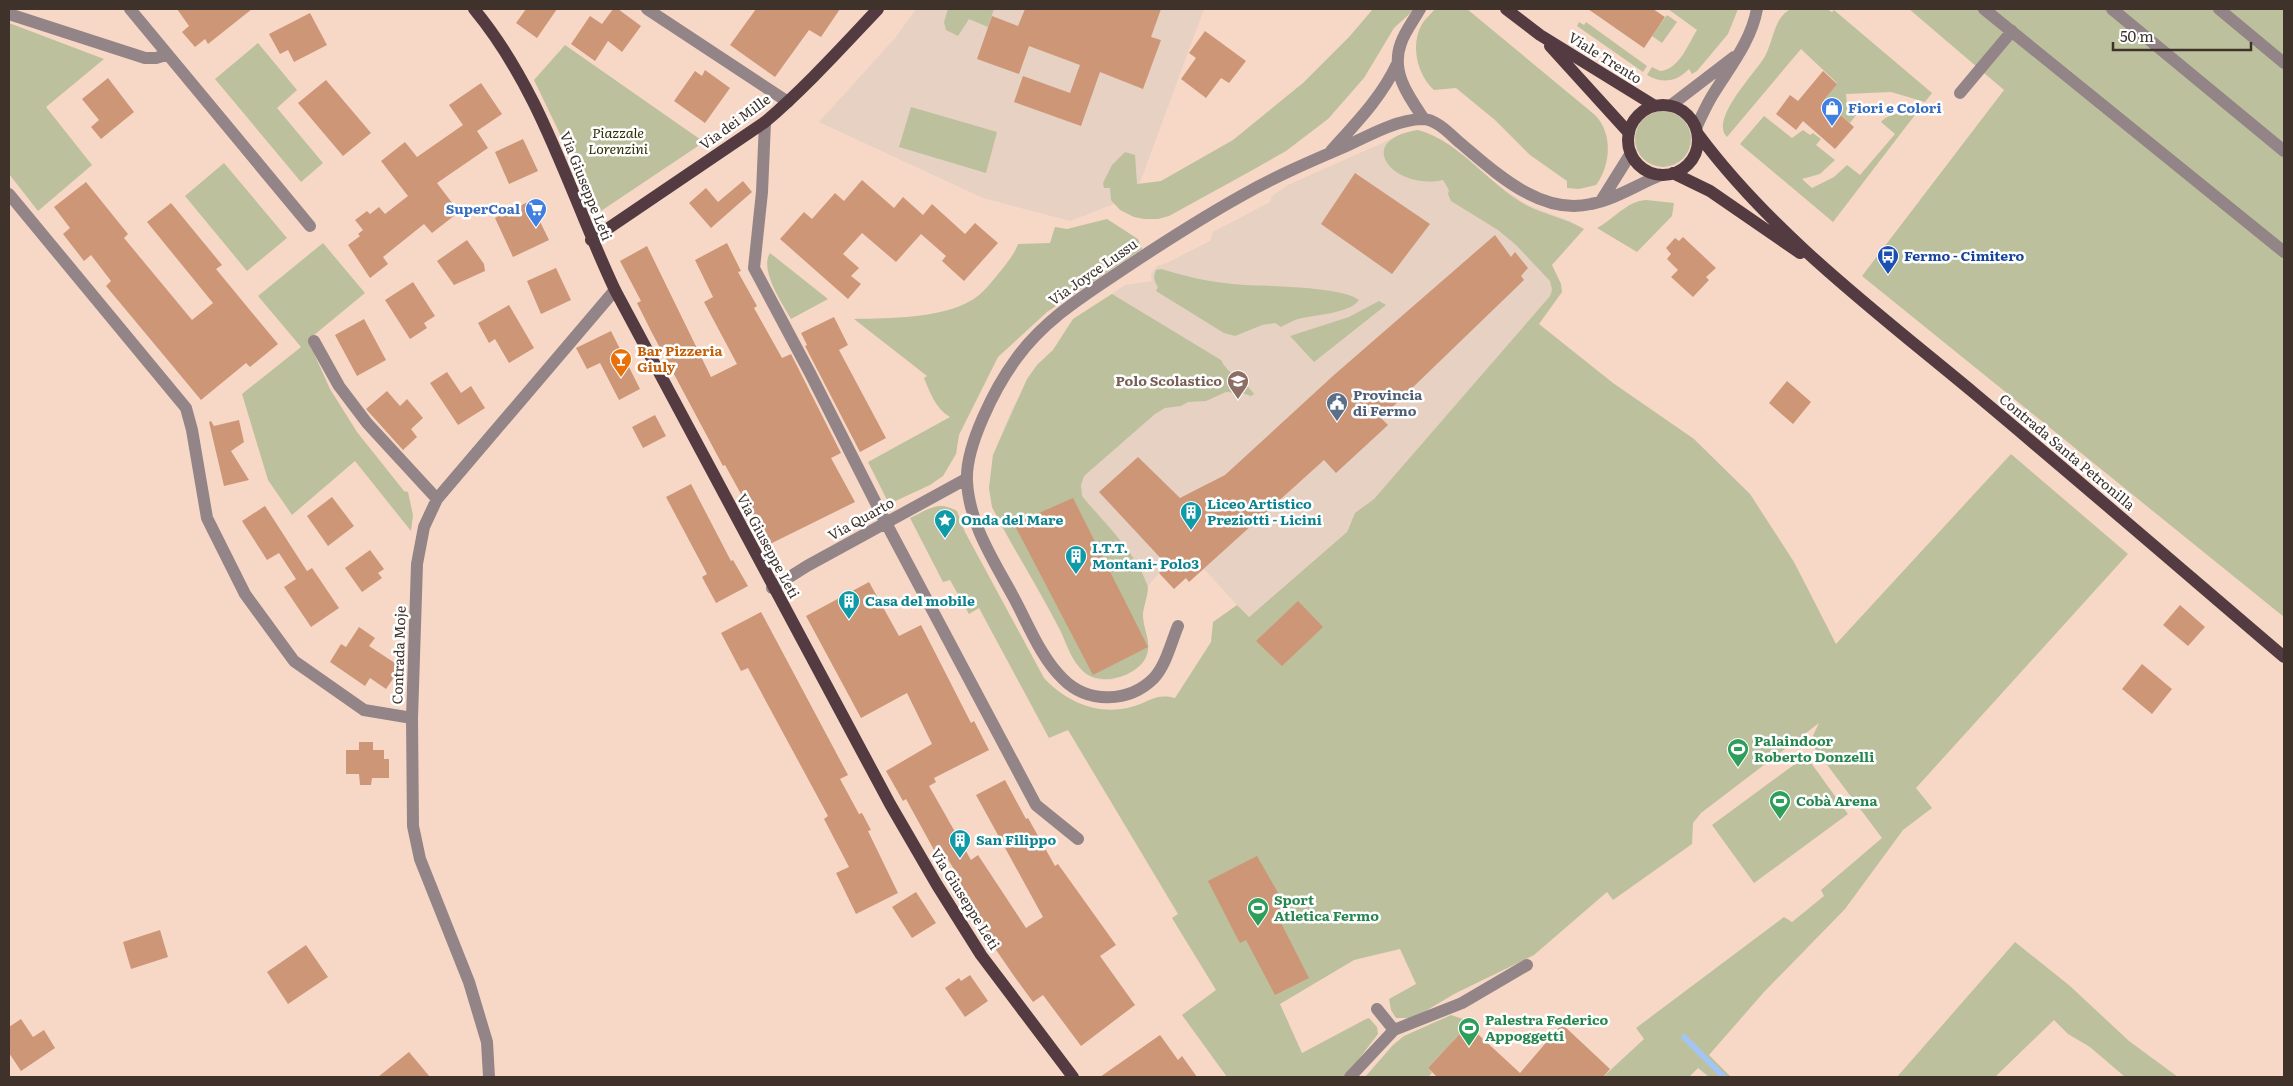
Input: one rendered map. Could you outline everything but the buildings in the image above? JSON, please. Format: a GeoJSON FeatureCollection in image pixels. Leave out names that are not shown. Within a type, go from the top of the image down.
{"type":"FeatureCollection","features":[{"type":"Feature","properties":{"kind":"main road","name":"Via Giuseppe Leti"},"geometry":{"type":"LineString","coordinates":[[474,9],[497,36],[519,72],[540,114],[591,240],[615,290],[772,588],[890,804],[937,885],[981,955],[1073,1077]]}},
{"type":"Feature","properties":{"kind":"main road","name":"Via dei Mille"},"geometry":{"type":"LineString","coordinates":[[591,240],[764,122],[788,102],[878,9]]}},
{"type":"Feature","properties":{"kind":"main road","name":"Viale Trento"},"geometry":{"type":"LineString","coordinates":[[1506,9],[1540,35],[1655,106]]}},
{"type":"Feature","properties":{"kind":"main road","name":"Viale Trento"},"geometry":{"type":"LineString","coordinates":[[1540,35],[1629,133]]}},
{"type":"Feature","properties":{"kind":"main road"},"geometry":{"type":"LineString","coordinates":[[1655,106],[1670,106],[1685,113],[1697,131],[1698,146],[1694,157],[1686,166],[1667,174],[1649,172],[1637,163],[1631,152],[1629,133],[1633,121],[1640,114],[1655,106]]}},
{"type":"Feature","properties":{"kind":"main road","name":"Contrada Santa Petronilla"},"geometry":{"type":"LineString","coordinates":[[1697,131],[1725,170],[1828,272],[2019,430],[2284,657]]}},
{"type":"Feature","properties":{"kind":"main road","name":"Contrada Santa Petronilla"},"geometry":{"type":"LineString","coordinates":[[1667,174],[1710,191],[1828,272]]}},
{"type":"Feature","properties":{"kind":"street"},"geometry":{"type":"LineString","coordinates":[[130,9],[166,55],[310,226]]}},
{"type":"Feature","properties":{"kind":"street"},"geometry":{"type":"LineString","coordinates":[[647,9],[788,102]]}},
{"type":"Feature","properties":{"kind":"street"},"geometry":{"type":"LineString","coordinates":[[1327,154],[1386,87],[1397,64],[1400,44],[1420,9]]}},
{"type":"Feature","properties":{"kind":"street"},"geometry":{"type":"LineString","coordinates":[[1697,131],[1712,97],[1742,51],[1755,23],[1758,9]]}},
{"type":"Feature","properties":{"kind":"street"},"geometry":{"type":"LineString","coordinates":[[1984,9],[2284,252]]}},
{"type":"Feature","properties":{"kind":"street"},"geometry":{"type":"LineString","coordinates":[[2112,9],[2284,151]]}},
{"type":"Feature","properties":{"kind":"street"},"geometry":{"type":"LineString","coordinates":[[2219,9],[2284,63]]}},
{"type":"Feature","properties":{"kind":"street"},"geometry":{"type":"LineString","coordinates":[[9,14],[144,58],[156,58],[166,55]]}},
{"type":"Feature","properties":{"kind":"street"},"geometry":{"type":"LineString","coordinates":[[1960,93],[2012,31]]}},
{"type":"Feature","properties":{"kind":"street"},"geometry":{"type":"LineString","coordinates":[[1670,106],[1742,51]]}},
{"type":"Feature","properties":{"kind":"street"},"geometry":{"type":"LineString","coordinates":[[1397,64],[1402,84],[1424,119],[1440,126],[1502,178],[1535,198],[1566,206],[1590,205],[1667,174]]}},
{"type":"Feature","properties":{"kind":"street","name":"Via Joyce Lussu"},"geometry":{"type":"LineString","coordinates":[[1178,626],[1165,659],[1155,677],[1137,690],[1114,699],[1089,695],[1064,681],[1049,662],[982,540],[972,511],[966,479],[974,441],[992,397],[1015,359],[1036,334],[1068,305],[1168,240],[1242,195],[1327,154],[1392,126],[1424,119]]}},
{"type":"Feature","properties":{"kind":"street"},"geometry":{"type":"LineString","coordinates":[[764,122],[762,192],[754,268],[1036,805],[1078,839]]}},
{"type":"Feature","properties":{"kind":"street"},"geometry":{"type":"LineString","coordinates":[[1601,201],[1631,152]]}},
{"type":"Feature","properties":{"kind":"street"},"geometry":{"type":"LineString","coordinates":[[9,194],[186,408],[192,430],[207,518],[245,594],[294,661],[364,710],[412,718]]}},
{"type":"Feature","properties":{"kind":"street","name":"Contrada Moje"},"geometry":{"type":"LineString","coordinates":[[489,1077],[487,1042],[469,982],[420,859],[413,826],[412,718],[417,564],[424,527],[438,499],[615,290]]}},
{"type":"Feature","properties":{"kind":"street"},"geometry":{"type":"LineString","coordinates":[[314,341],[339,386],[367,423],[438,499]]}},
{"type":"Feature","properties":{"kind":"street","name":"Via Quarto"},"geometry":{"type":"LineString","coordinates":[[772,588],[806,566],[966,479]]}},
{"type":"Feature","properties":{"kind":"street"},"geometry":{"type":"LineString","coordinates":[[1350,1077],[1394,1030],[1462,1004],[1527,965]]}},
{"type":"Feature","properties":{"kind":"street"},"geometry":{"type":"LineString","coordinates":[[1377,1010],[1394,1030]]}},
{"type":"Feature","properties":{"kind":"shaded area"},"geometry":{"type":"Polygon","coordinates":[[[916,9],[1204,9],[1135,196],[1070,221],[983,198],[819,122],[896,37],[916,9]]]}},
{"type":"Feature","properties":{"kind":"shaded area","name":"Polo Scolastico"},"geometry":{"type":"Polygon","coordinates":[[[1418,130],[1443,141],[1503,189],[1527,205],[1570,221],[1584,229],[1551,265],[1550,281],[1552,290],[1550,296],[1374,499],[1350,523],[1347,532],[1248,617],[1204,569],[1189,582],[1185,578],[1174,589],[1159,573],[1148,586],[1144,603],[1143,617],[1148,647],[1144,661],[1132,671],[1112,680],[1092,678],[1083,671],[1070,653],[1060,630],[992,507],[989,488],[993,455],[1012,409],[1037,365],[1053,350],[1073,319],[1125,285],[1152,281],[1151,274],[1157,266],[1167,263],[1210,241],[1213,232],[1270,202],[1272,196],[1288,185],[1407,132],[1418,130]]]}},
{"type":"Feature","properties":{"kind":"green space"},"geometry":{"type":"Polygon","coordinates":[[[948,9],[994,9],[988,27],[969,19],[958,36],[946,30],[944,22],[948,9]]]}},
{"type":"Feature","properties":{"kind":"green space"},"geometry":{"type":"Polygon","coordinates":[[[1373,9],[1415,9],[1394,28],[1364,78],[1328,119],[1286,151],[1169,216],[1158,219],[1134,217],[1120,210],[1111,200],[1110,188],[1104,188],[1103,183],[1112,165],[1125,152],[1135,155],[1137,184],[1161,181],[1233,140],[1303,83],[1349,37],[1373,9]]]}},
{"type":"Feature","properties":{"kind":"green space"},"geometry":{"type":"Polygon","coordinates":[[[1435,9],[1467,9],[1595,115],[1605,131],[1608,149],[1605,168],[1596,185],[1579,189],[1567,188],[1567,181],[1530,155],[1495,120],[1456,88],[1434,90],[1428,84],[1417,59],[1416,41],[1422,24],[1435,9]]]}},
{"type":"Feature","properties":{"kind":"green space"},"geometry":{"type":"Polygon","coordinates":[[[1668,9],[1738,9],[1728,34],[1697,71],[1692,74],[1689,69],[1674,79],[1658,80],[1647,75],[1652,67],[1660,71],[1667,70],[1673,66],[1697,30],[1668,9]]]}},
{"type":"Feature","properties":{"kind":"green space"},"geometry":{"type":"Polygon","coordinates":[[[1791,9],[1827,9],[1832,12],[1834,10],[1932,93],[1925,102],[1891,92],[1846,94],[1847,105],[1861,105],[1862,107],[1850,123],[1824,100],[1837,83],[1801,49],[1727,137],[1723,129],[1728,108],[1764,58],[1777,24],[1785,13],[1791,9]]]}},
{"type":"Feature","properties":{"kind":"green space"},"geometry":{"type":"Polygon","coordinates":[[[1909,9],[2284,9],[2284,617],[1862,276],[2004,90],[1909,9]]]}},
{"type":"Feature","properties":{"kind":"green space"},"geometry":{"type":"Polygon","coordinates":[[[1667,15],[1677,22],[1662,43],[1652,36],[1667,15]]]}},
{"type":"Feature","properties":{"kind":"green space"},"geometry":{"type":"Polygon","coordinates":[[[1579,22],[1584,25],[1586,22],[1647,66],[1643,72],[1577,26],[1579,22]]]}},
{"type":"Feature","properties":{"kind":"green space"},"geometry":{"type":"Polygon","coordinates":[[[9,23],[104,59],[46,107],[92,165],[38,211],[9,174],[9,23]]]}},
{"type":"Feature","properties":{"kind":"green space"},"geometry":{"type":"Polygon","coordinates":[[[258,43],[297,90],[277,108],[323,163],[301,182],[215,79],[258,43]]]}},
{"type":"Feature","properties":{"kind":"green space","name":"Piazzale Lorenzini"},"geometry":{"type":"Polygon","coordinates":[[[565,45],[704,142],[598,213],[534,80],[565,45]]]}},
{"type":"Feature","properties":{"kind":"green space"},"geometry":{"type":"Polygon","coordinates":[[[911,107],[997,132],[986,173],[899,147],[911,107]]]}},
{"type":"Feature","properties":{"kind":"green space"},"geometry":{"type":"Polygon","coordinates":[[[1657,111],[1669,111],[1679,115],[1687,123],[1691,139],[1687,155],[1679,163],[1669,167],[1657,167],[1647,163],[1639,155],[1635,145],[1635,133],[1639,123],[1647,115],[1657,111]]]}},
{"type":"Feature","properties":{"kind":"green space"},"geometry":{"type":"Polygon","coordinates":[[[1918,111],[1833,222],[1740,144],[1764,116],[1792,138],[1803,130],[1810,135],[1813,133],[1821,139],[1816,145],[1835,160],[1820,174],[1802,179],[1812,188],[1834,177],[1847,165],[1860,175],[1895,134],[1881,122],[1889,116],[1918,111]]]}},
{"type":"Feature","properties":{"kind":"green space"},"geometry":{"type":"Polygon","coordinates":[[[1418,130],[1448,144],[1461,153],[1499,186],[1526,205],[1584,229],[1552,265],[1561,284],[1562,292],[1539,324],[1613,383],[1694,439],[1750,494],[1794,562],[1836,644],[2011,454],[2128,554],[1916,788],[1932,808],[1903,830],[1845,909],[1764,992],[1709,1055],[1731,1077],[1709,1077],[1698,1068],[1689,1077],[1603,1077],[1644,1039],[1636,1028],[1784,917],[1792,922],[1824,896],[1821,890],[1882,838],[1810,742],[1819,723],[1701,813],[1693,823],[1692,844],[1613,900],[1607,892],[1534,955],[1454,994],[1414,1018],[1396,1018],[1391,1010],[1389,999],[1416,984],[1400,949],[1354,960],[1280,1004],[1302,1053],[1369,1018],[1377,1027],[1378,1034],[1345,1077],[1227,1077],[1182,1015],[1216,990],[1172,918],[1178,914],[1068,730],[1049,738],[979,608],[969,614],[950,580],[943,582],[910,518],[939,506],[957,511],[965,532],[1044,678],[1062,694],[1084,705],[1107,710],[1131,707],[1157,697],[1175,698],[1211,642],[1213,622],[1237,605],[1249,617],[1347,532],[1355,513],[1374,499],[1550,296],[1552,290],[1550,281],[1516,245],[1498,230],[1451,201],[1448,194],[1449,190],[1443,180],[1425,181],[1409,178],[1396,172],[1387,163],[1384,153],[1387,144],[1398,135],[1418,130]]]}},
{"type":"Feature","properties":{"kind":"green space"},"geometry":{"type":"Polygon","coordinates":[[[224,163],[287,238],[247,271],[185,196],[224,163]]]}},
{"type":"Feature","properties":{"kind":"green space"},"geometry":{"type":"Polygon","coordinates":[[[1646,200],[1674,203],[1672,216],[1637,252],[1597,228],[1627,207],[1646,200]]]}},
{"type":"Feature","properties":{"kind":"green space"},"geometry":{"type":"Polygon","coordinates":[[[1107,219],[1138,239],[1142,249],[1047,312],[998,357],[959,435],[956,454],[943,476],[930,485],[889,504],[868,462],[950,417],[941,410],[934,400],[924,378],[927,376],[854,319],[914,316],[945,311],[959,306],[976,298],[986,288],[1010,259],[1018,244],[1050,243],[1055,227],[1067,229],[1107,219]]]}},
{"type":"Feature","properties":{"kind":"green space"},"geometry":{"type":"Polygon","coordinates":[[[323,243],[365,293],[308,340],[330,389],[357,432],[404,491],[408,492],[413,515],[411,531],[355,461],[292,515],[268,480],[242,394],[301,347],[258,296],[323,243]]]}},
{"type":"Feature","properties":{"kind":"green space"},"geometry":{"type":"Polygon","coordinates":[[[770,253],[828,299],[791,319],[773,287],[767,260],[770,253]]]}},
{"type":"Feature","properties":{"kind":"green space"},"geometry":{"type":"Polygon","coordinates":[[[1161,269],[1224,283],[1317,289],[1349,295],[1359,300],[1347,309],[1302,318],[1281,327],[1275,323],[1262,325],[1235,336],[1224,333],[1156,291],[1158,287],[1154,275],[1156,270],[1161,269]]]}},
{"type":"Feature","properties":{"kind":"green space"},"geometry":{"type":"Polygon","coordinates":[[[1112,294],[1221,360],[1228,370],[1254,394],[1251,396],[1242,393],[1226,392],[1206,401],[1188,402],[1181,406],[1165,408],[1155,414],[1084,476],[1081,485],[1082,496],[1127,548],[1148,587],[1143,613],[1148,645],[1145,659],[1131,672],[1111,679],[1101,679],[1092,677],[1084,672],[1073,658],[1052,614],[992,507],[989,488],[993,455],[1027,379],[1037,365],[1053,350],[1073,319],[1112,294]]]}},
{"type":"Feature","properties":{"kind":"green space"},"geometry":{"type":"Polygon","coordinates":[[[1379,301],[1386,305],[1314,362],[1290,336],[1349,317],[1379,301]]]}},
{"type":"Feature","properties":{"kind":"green space","name":"Cobà Arena"},"geometry":{"type":"Polygon","coordinates":[[[1806,756],[1848,814],[1754,883],[1712,825],[1806,756]]]}},
{"type":"Feature","properties":{"kind":"green space"},"geometry":{"type":"Polygon","coordinates":[[[2015,942],[2070,986],[2129,1041],[2178,1077],[2125,1077],[2090,1047],[2068,1034],[2054,1020],[1995,1077],[1897,1077],[2015,942]]]}},
{"type":"Feature","properties":{"kind":"green space"},"geometry":{"type":"Polygon","coordinates":[[[1451,1015],[1463,1019],[1468,1025],[1428,1068],[1432,1073],[1428,1077],[1365,1077],[1393,1045],[1404,1036],[1451,1015]]]}},
{"type":"Feature","properties":{"kind":"waterway"},"geometry":{"type":"LineString","coordinates":[[1684,1037],[1724,1077]]}},
{"type":"Feature","properties":{"kind":"place","name":"Fiori e Colori"},"geometry":{"type":"Point","coordinates":[1832,127]}},
{"type":"Feature","properties":{"kind":"place","name":"SuperCoal"},"geometry":{"type":"Point","coordinates":[536,228]}},
{"type":"Feature","properties":{"kind":"place","name":"Fermo - Cimitero"},"geometry":{"type":"Point","coordinates":[1888,275]}},
{"type":"Feature","properties":{"kind":"place","name":"Bar Pizzeria Giuly"},"geometry":{"type":"Point","coordinates":[621,378]}},
{"type":"Feature","properties":{"kind":"place","name":"Polo Scolastico"},"geometry":{"type":"Point","coordinates":[1238,400]}},
{"type":"Feature","properties":{"kind":"place","name":"Provincia di Fermo"},"geometry":{"type":"Point","coordinates":[1337,422]}},
{"type":"Feature","properties":{"kind":"place","name":"Liceo Artistico Preziotti - Licini"},"geometry":{"type":"Point","coordinates":[1191,531]}},
{"type":"Feature","properties":{"kind":"place","name":"Onda del Mare"},"geometry":{"type":"Point","coordinates":[945,539]}},
{"type":"Feature","properties":{"kind":"place","name":"I.T.T. Montani- Polo3"},"geometry":{"type":"Point","coordinates":[1076,575]}},
{"type":"Feature","properties":{"kind":"place","name":"Casa del mobile"},"geometry":{"type":"Point","coordinates":[849,620]}},
{"type":"Feature","properties":{"kind":"place","name":"Palaindoor Roberto Donzelli"},"geometry":{"type":"Point","coordinates":[1738,768]}},
{"type":"Feature","properties":{"kind":"place","name":"Cobà Arena"},"geometry":{"type":"Point","coordinates":[1780,820]}},
{"type":"Feature","properties":{"kind":"place","name":"San Filippo"},"geometry":{"type":"Point","coordinates":[960,859]}},
{"type":"Feature","properties":{"kind":"place","name":"Sport Atletica Fermo"},"geometry":{"type":"Point","coordinates":[1258,927]}},
{"type":"Feature","properties":{"kind":"place","name":"Palestra Federico Appoggetti"},"geometry":{"type":"Point","coordinates":[1469,1047]}}]}
